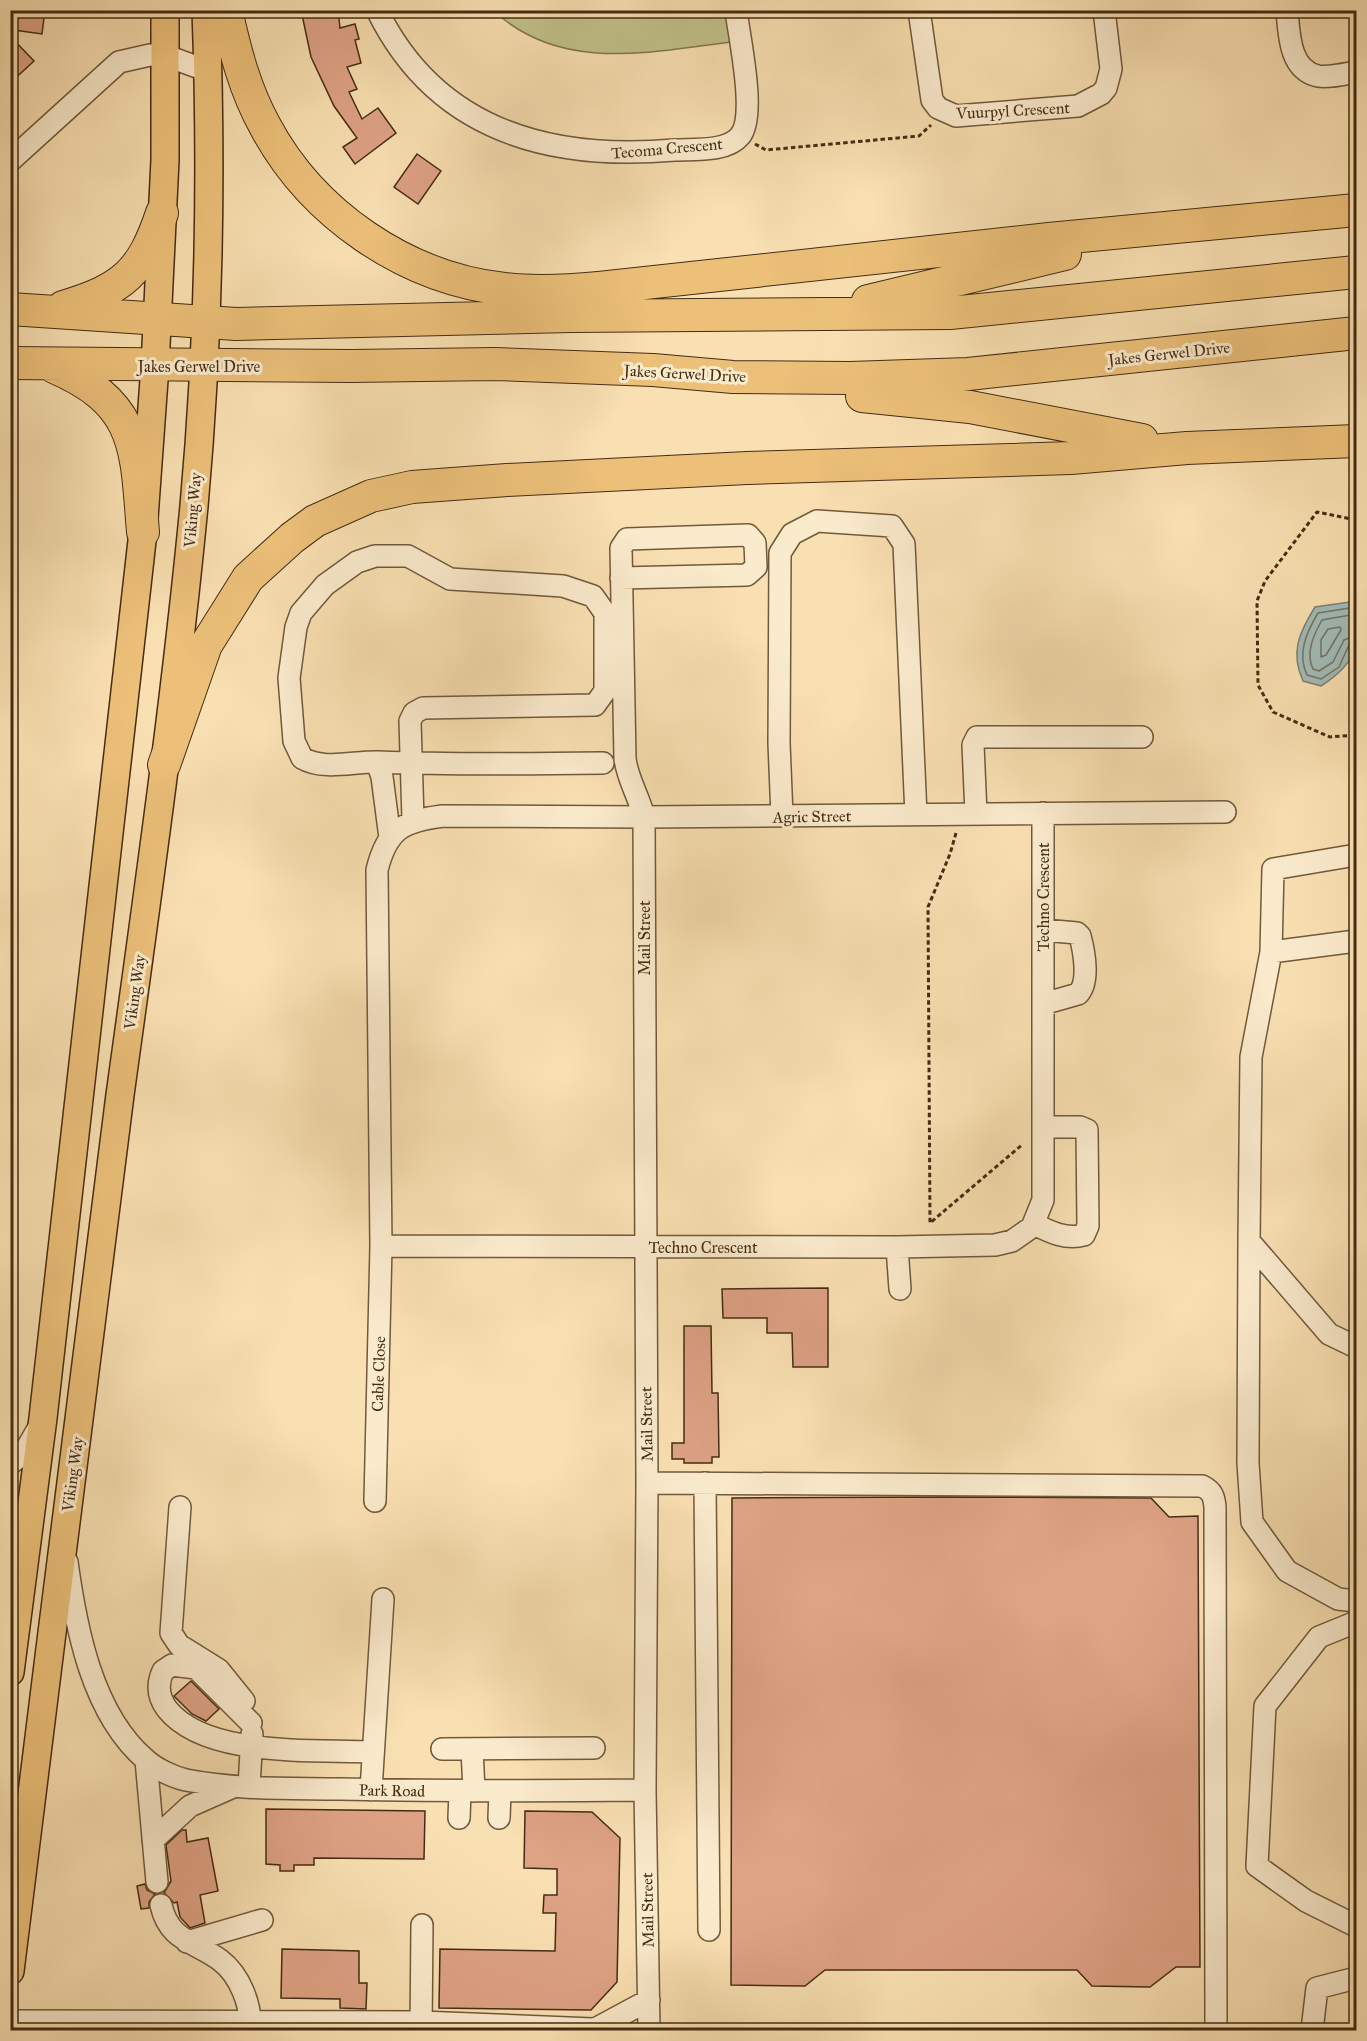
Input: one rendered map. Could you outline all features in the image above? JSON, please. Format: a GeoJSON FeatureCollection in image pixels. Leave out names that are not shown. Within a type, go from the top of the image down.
{"type":"FeatureCollection","features":[{"type":"Feature","properties":{"kind":"highway"},"geometry":{"type":"LineString","coordinates":[[226,10],[235,50],[256,109],[284,158],[307,186],[366,237],[415,264],[461,281],[505,289],[574,290],[1356,210]]}},
{"type":"Feature","properties":{"kind":"highway"},"geometry":{"type":"LineString","coordinates":[[48,312],[101,295],[123,283],[139,266],[148,250],[162,213]]}},
{"type":"Feature","properties":{"kind":"highway"},"geometry":{"type":"LineString","coordinates":[[811,314],[1192,226]]}},
{"type":"Feature","properties":{"kind":"highway"},"geometry":{"type":"LineString","coordinates":[[10,309],[205,322],[950,313],[1356,272]]}},
{"type":"Feature","properties":{"kind":"highway","name":"Jakes Gerwel Drive"},"geometry":{"type":"LineString","coordinates":[[10,363],[155,366],[495,364],[653,370],[733,376],[850,378],[968,374],[1356,333]]}},
{"type":"Feature","properties":{"kind":"highway"},"geometry":{"type":"LineString","coordinates":[[48,365],[93,387],[122,416],[136,460],[143,532]]}},
{"type":"Feature","properties":{"kind":"highway"},"geometry":{"type":"LineString","coordinates":[[733,376],[782,388],[970,407],[1187,448]]}},
{"type":"Feature","properties":{"kind":"highway"},"geometry":{"type":"LineString","coordinates":[[164,765],[206,645],[248,578],[292,538],[315,521],[371,496],[412,487],[507,480],[747,468],[1071,458],[1187,448],[1356,441]]}},
{"type":"Feature","properties":{"kind":"main road"},"geometry":{"type":"LineString","coordinates":[[10,1672],[43,1418],[143,532],[158,320],[167,56],[165,10]]}},
{"type":"Feature","properties":{"kind":"main road","name":"Viking Way"},"geometry":{"type":"LineString","coordinates":[[10,1971],[164,765],[194,505],[205,322],[209,166],[206,10]]}},
{"type":"Feature","properties":{"kind":"street","name":"Tecoma Crescent"},"geometry":{"type":"LineString","coordinates":[[377,10],[392,40],[411,67],[436,91],[464,112],[529,140],[592,152],[638,153],[718,147],[740,136],[744,129],[747,101],[736,10]]}},
{"type":"Feature","properties":{"kind":"street","name":"Vuurpyl Crescent"},"geometry":{"type":"LineString","coordinates":[[919,10],[932,100],[947,113],[956,116],[1078,106],[1101,94],[1106,88],[1111,69],[1104,10]]}},
{"type":"Feature","properties":{"kind":"street"},"geometry":{"type":"LineString","coordinates":[[1287,10],[1290,45],[1299,64],[1318,76],[1356,72]]}},
{"type":"Feature","properties":{"kind":"street"},"geometry":{"type":"LineString","coordinates":[[10,161],[108,69],[119,62],[138,56],[167,56],[208,71]]}},
{"type":"Feature","properties":{"kind":"street"},"geometry":{"type":"LineString","coordinates":[[783,816],[779,743],[780,553],[792,534],[817,521],[892,526],[904,544],[916,814]]}},
{"type":"Feature","properties":{"kind":"street","name":"Mail Street"},"geometry":{"type":"LineString","coordinates":[[621,578],[747,575],[756,567],[755,543],[748,534],[627,539],[621,548],[621,578],[625,759],[628,779],[640,798],[644,817],[644,1246],[647,1483],[645,1790],[649,2031]]}},
{"type":"Feature","properties":{"kind":"street"},"geometry":{"type":"LineString","coordinates":[[381,1246],[377,870],[383,849],[402,828],[412,765],[410,721],[414,713],[423,708],[595,705],[605,691],[605,614],[599,601],[586,592],[563,586],[450,579],[408,556],[395,555],[375,556],[357,562],[325,585],[301,613],[291,647],[289,678],[296,750],[302,758],[322,764],[378,762],[412,765],[603,763]]}},
{"type":"Feature","properties":{"kind":"street"},"geometry":{"type":"LineString","coordinates":[[968,814],[973,745],[977,737],[1142,737]]}},
{"type":"Feature","properties":{"kind":"street"},"geometry":{"type":"LineString","coordinates":[[378,762],[402,828]]}},
{"type":"Feature","properties":{"kind":"street","name":"Agric Street"},"geometry":{"type":"LineString","coordinates":[[402,828],[443,816],[644,817],[1225,812]]}},
{"type":"Feature","properties":{"kind":"street","name":"Techno Crescent"},"geometry":{"type":"LineString","coordinates":[[381,1246],[897,1247],[995,1245],[1012,1241],[1034,1224],[1043,1200],[1043,813]]}},
{"type":"Feature","properties":{"kind":"street"},"geometry":{"type":"LineString","coordinates":[[1356,855],[1273,869],[1271,952],[1251,1057],[1248,1463],[1252,1522],[1287,1571],[1338,1599],[1356,1601]]}},
{"type":"Feature","properties":{"kind":"street"},"geometry":{"type":"LineString","coordinates":[[1043,930],[1077,933],[1080,936],[1085,976],[1082,990],[1078,994],[1043,1004]]}},
{"type":"Feature","properties":{"kind":"street"},"geometry":{"type":"LineString","coordinates":[[1271,952],[1356,941]]}},
{"type":"Feature","properties":{"kind":"street"},"geometry":{"type":"LineString","coordinates":[[1034,1224],[1061,1236],[1081,1236],[1087,1231],[1088,1226],[1086,1130],[1080,1126],[1043,1127]]}},
{"type":"Feature","properties":{"kind":"street"},"geometry":{"type":"LineString","coordinates":[[1249,1241],[1329,1334],[1356,1347]]}},
{"type":"Feature","properties":{"kind":"street","name":"Cable Close"},"geometry":{"type":"LineString","coordinates":[[375,1501],[381,1246]]}},
{"type":"Feature","properties":{"kind":"street"},"geometry":{"type":"LineString","coordinates":[[897,1247],[900,1289]]}},
{"type":"Feature","properties":{"kind":"street"},"geometry":{"type":"LineString","coordinates":[[10,1464],[28,1448],[43,1418]]}},
{"type":"Feature","properties":{"kind":"street"},"geometry":{"type":"LineString","coordinates":[[647,1483],[1202,1486],[1208,1489],[1214,1496],[1215,1507],[1216,2031]]}},
{"type":"Feature","properties":{"kind":"street"},"geometry":{"type":"LineString","coordinates":[[705,1483],[710,1930]]}},
{"type":"Feature","properties":{"kind":"street"},"geometry":{"type":"LineString","coordinates":[[153,1840],[190,1806],[241,1787],[251,1746],[251,1723],[246,1704],[225,1676],[179,1645],[171,1633],[180,1508]]}},
{"type":"Feature","properties":{"kind":"street"},"geometry":{"type":"LineString","coordinates":[[10,1519],[19,1536],[24,1570]]}},
{"type":"Feature","properties":{"kind":"street"},"geometry":{"type":"LineString","coordinates":[[64,1537],[75,1621],[85,1656],[112,1719],[146,1760],[157,1882]]}},
{"type":"Feature","properties":{"kind":"street"},"geometry":{"type":"LineString","coordinates":[[371,1790],[383,1599]]}},
{"type":"Feature","properties":{"kind":"street"},"geometry":{"type":"LineString","coordinates":[[1356,1622],[1319,1637],[1265,1706],[1257,1866],[1306,1901],[1356,1926]]}},
{"type":"Feature","properties":{"kind":"street"},"geometry":{"type":"LineString","coordinates":[[251,1723],[195,1668],[172,1665],[163,1671],[158,1687],[160,1696],[180,1723],[210,1739],[251,1746],[373,1752]]}},
{"type":"Feature","properties":{"kind":"street"},"geometry":{"type":"LineString","coordinates":[[442,1749],[594,1748]]}},
{"type":"Feature","properties":{"kind":"street"},"geometry":{"type":"LineString","coordinates":[[459,1818],[467,1792],[472,1749]]}},
{"type":"Feature","properties":{"kind":"street","name":"Park Road"},"geometry":{"type":"LineString","coordinates":[[146,1760],[159,1769],[184,1779],[241,1787],[467,1792],[645,1790]]}},
{"type":"Feature","properties":{"kind":"street"},"geometry":{"type":"LineString","coordinates":[[499,1818],[500,1792]]}},
{"type":"Feature","properties":{"kind":"street"},"geometry":{"type":"LineString","coordinates":[[162,1905],[170,1929],[187,1942],[220,1960],[230,1969],[240,1984],[251,2026]]}},
{"type":"Feature","properties":{"kind":"street"},"geometry":{"type":"LineString","coordinates":[[187,1942],[262,1920]]}},
{"type":"Feature","properties":{"kind":"street"},"geometry":{"type":"LineString","coordinates":[[421,2026],[422,1925]]}},
{"type":"Feature","properties":{"kind":"street"},"geometry":{"type":"LineString","coordinates":[[1312,2031],[1317,1988],[1356,1978]]}},
{"type":"Feature","properties":{"kind":"street"},"geometry":{"type":"LineString","coordinates":[[594,2030],[649,2000]]}},
{"type":"Feature","properties":{"kind":"street"},"geometry":{"type":"LineString","coordinates":[[10,2021],[617,2031]]}},
{"type":"Feature","properties":{"kind":"path"},"geometry":{"type":"LineString","coordinates":[[740,136],[766,150],[919,136],[947,113]]}},
{"type":"Feature","properties":{"kind":"path"},"geometry":{"type":"LineString","coordinates":[[1356,520],[1317,512],[1265,581],[1257,601],[1256,640],[1258,685],[1273,712],[1330,737],[1356,735]]}},
{"type":"Feature","properties":{"kind":"path"},"geometry":{"type":"LineString","coordinates":[[968,814],[928,907],[930,1224],[1043,1127]]}},
{"type":"Feature","properties":{"kind":"shaded area"},"geometry":{"type":"Polygon","coordinates":[[[494,11],[728,11],[731,42],[638,53],[607,54],[577,51],[548,43],[520,31],[494,11]]]}},
{"type":"Feature","properties":{"kind":"water"},"geometry":{"type":"Polygon","coordinates":[[[1356,601],[1356,640],[1350,659],[1334,677],[1321,686],[1303,681],[1297,661],[1298,643],[1315,607],[1356,601]]]}},
{"type":"Feature","properties":{"kind":"building"},"geometry":{"type":"Polygon","coordinates":[[[16,10],[45,10],[42,34],[14,30],[16,10]]]}},
{"type":"Feature","properties":{"kind":"building"},"geometry":{"type":"Polygon","coordinates":[[[301,10],[338,10],[340,28],[355,24],[359,39],[355,40],[361,63],[347,67],[357,89],[349,92],[362,119],[378,108],[396,133],[355,164],[343,147],[357,138],[334,106],[311,57],[301,10]]]}},
{"type":"Feature","properties":{"kind":"building"},"geometry":{"type":"Polygon","coordinates":[[[10,36],[34,61],[10,83],[10,36]]]}},
{"type":"Feature","properties":{"kind":"building"},"geometry":{"type":"Polygon","coordinates":[[[417,154],[441,171],[418,204],[394,187],[417,154]]]}},
{"type":"Feature","properties":{"kind":"building"},"geometry":{"type":"Polygon","coordinates":[[[828,1288],[828,1367],[793,1367],[792,1333],[767,1333],[767,1318],[723,1318],[722,1289],[828,1288]]]}},
{"type":"Feature","properties":{"kind":"building"},"geometry":{"type":"Polygon","coordinates":[[[684,1326],[711,1326],[712,1393],[718,1393],[719,1457],[712,1457],[712,1463],[684,1463],[684,1459],[672,1459],[672,1443],[684,1443],[684,1326]]]}},
{"type":"Feature","properties":{"kind":"building"},"geometry":{"type":"Polygon","coordinates":[[[732,1498],[1151,1498],[1169,1517],[1198,1516],[1200,1967],[1176,1967],[1150,1987],[1092,1986],[1077,1970],[825,1970],[805,1986],[731,1985],[732,1498]]]}},
{"type":"Feature","properties":{"kind":"building"},"geometry":{"type":"Polygon","coordinates":[[[191,1681],[219,1709],[206,1721],[192,1714],[174,1696],[191,1681]]]}},
{"type":"Feature","properties":{"kind":"building"},"geometry":{"type":"Polygon","coordinates":[[[266,1809],[425,1811],[424,1859],[314,1858],[314,1865],[294,1865],[294,1871],[280,1871],[280,1865],[266,1864],[266,1809]]]}},
{"type":"Feature","properties":{"kind":"building"},"geometry":{"type":"Polygon","coordinates":[[[525,1811],[592,1812],[620,1838],[617,1982],[591,2010],[439,2008],[440,1949],[555,1951],[556,1913],[543,1913],[544,1895],[557,1895],[557,1869],[524,1868],[525,1811]]]}},
{"type":"Feature","properties":{"kind":"building"},"geometry":{"type":"Polygon","coordinates":[[[182,1830],[186,1830],[187,1842],[208,1838],[218,1891],[200,1895],[205,1923],[190,1928],[180,1917],[177,1902],[174,1903],[164,1893],[171,1881],[166,1845],[182,1830]]]}},
{"type":"Feature","properties":{"kind":"building"},"geometry":{"type":"Polygon","coordinates":[[[145,1884],[147,1890],[155,1894],[149,1902],[149,1908],[141,1909],[137,1886],[145,1884]]]}},
{"type":"Feature","properties":{"kind":"building"},"geometry":{"type":"Polygon","coordinates":[[[282,1949],[359,1951],[359,1983],[367,1983],[366,2009],[340,2008],[340,1999],[281,1998],[282,1949]]]}}]}
